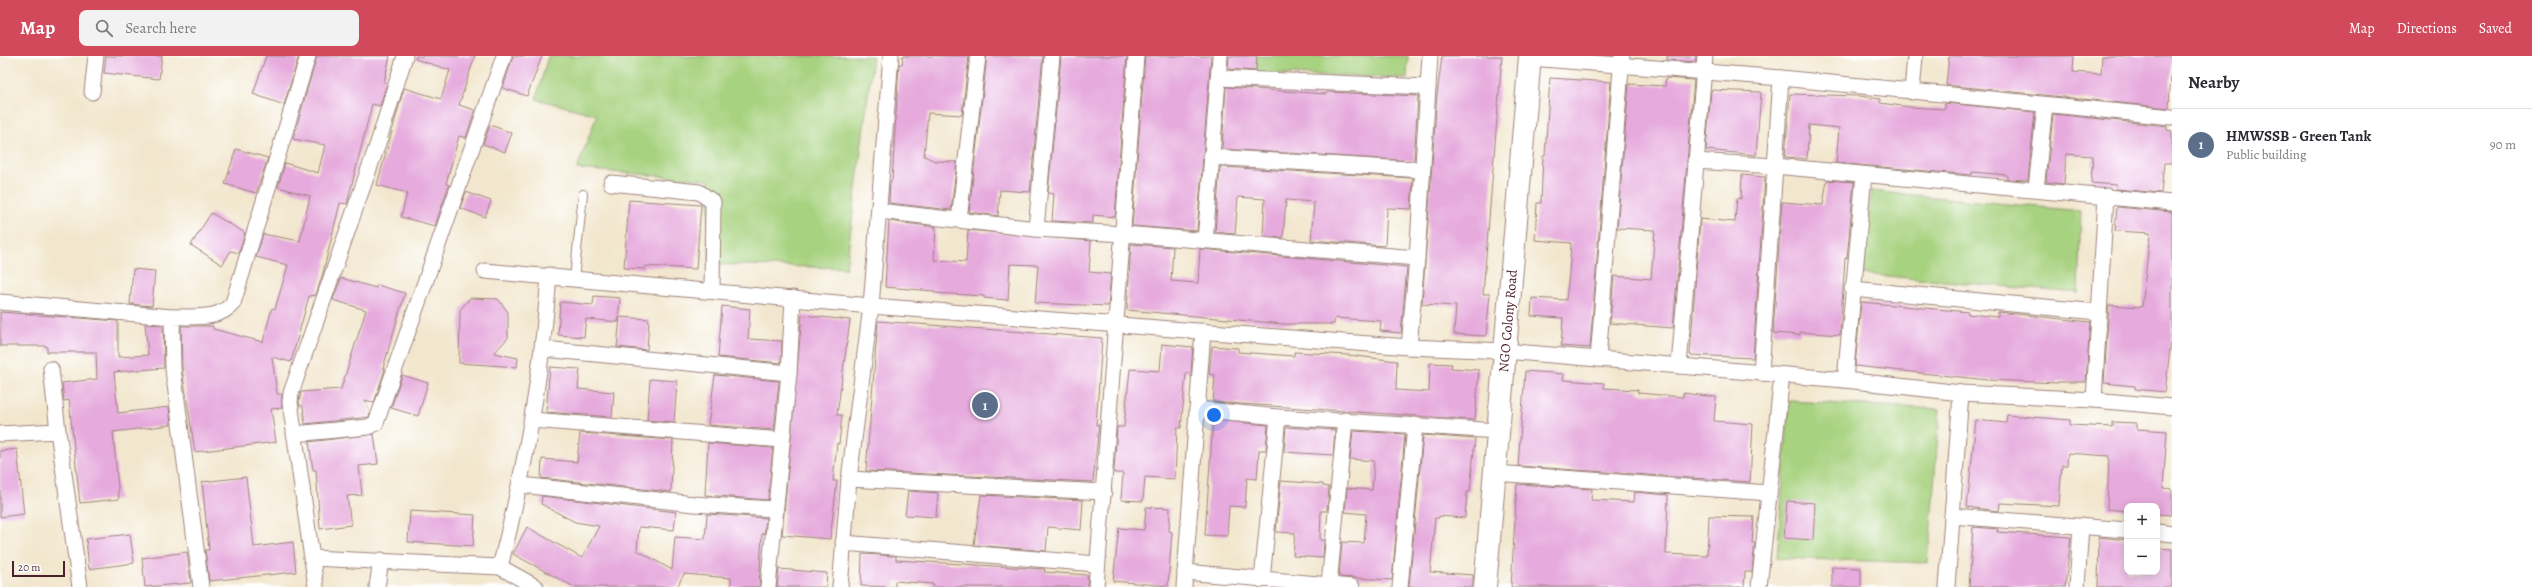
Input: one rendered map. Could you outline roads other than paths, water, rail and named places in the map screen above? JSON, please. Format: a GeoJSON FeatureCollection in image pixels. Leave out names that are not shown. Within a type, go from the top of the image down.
{"type":"FeatureCollection","features":[{"type":"Feature","properties":{"kind":"street"},"geometry":{"type":"LineString","coordinates":[[92,92],[96,56]]}},
{"type":"Feature","properties":{"kind":"street"},"geometry":{"type":"LineString","coordinates":[[0,302],[172,317],[214,316],[226,311],[233,303],[308,56]]}},
{"type":"Feature","properties":{"kind":"street"},"geometry":{"type":"LineString","coordinates":[[316,587],[290,402],[293,383],[378,143],[405,56]]}},
{"type":"Feature","properties":{"kind":"street"},"geometry":{"type":"LineString","coordinates":[[294,434],[368,428],[376,423],[504,56]]}},
{"type":"Feature","properties":{"kind":"street"},"geometry":{"type":"LineString","coordinates":[[840,587],[842,543],[849,479],[872,306],[891,56]]}},
{"type":"Feature","properties":{"kind":"street"},"geometry":{"type":"LineString","coordinates":[[959,220],[978,56]]}},
{"type":"Feature","properties":{"kind":"street"},"geometry":{"type":"LineString","coordinates":[[1036,229],[1052,56]]}},
{"type":"Feature","properties":{"kind":"street"},"geometry":{"type":"LineString","coordinates":[[1096,587],[1104,492],[1114,325],[1124,234],[1136,56]]}},
{"type":"Feature","properties":{"kind":"street"},"geometry":{"type":"LineString","coordinates":[[1205,241],[1220,56]]}},
{"type":"Feature","properties":{"kind":"street"},"geometry":{"type":"LineString","coordinates":[[1409,347],[1417,258],[1430,56]]}},
{"type":"Feature","properties":{"kind":"street"},"geometry":{"type":"LineString","coordinates":[[1679,366],[1705,56]]}},
{"type":"Feature","properties":{"kind":"street"},"geometry":{"type":"LineString","coordinates":[[1912,92],[1915,56]]}},
{"type":"Feature","properties":{"kind":"street"},"geometry":{"type":"LineString","coordinates":[[1530,57],[1622,61],[1703,71],[2172,117]]}},
{"type":"Feature","properties":{"kind":"street","name":"NGO Colony Road"},"geometry":{"type":"LineString","coordinates":[[1485,587],[1530,57]]}},
{"type":"Feature","properties":{"kind":"street"},"geometry":{"type":"LineString","coordinates":[[1598,359],[1622,61]]}},
{"type":"Feature","properties":{"kind":"street"},"geometry":{"type":"LineString","coordinates":[[1218,78],[1428,87]]}},
{"type":"Feature","properties":{"kind":"street"},"geometry":{"type":"LineString","coordinates":[[1761,373],[1781,78]]}},
{"type":"Feature","properties":{"kind":"street"},"geometry":{"type":"LineString","coordinates":[[2036,189],[2045,105]]}},
{"type":"Feature","properties":{"kind":"street"},"geometry":{"type":"LineString","coordinates":[[1211,157],[1422,170]]}},
{"type":"Feature","properties":{"kind":"street"},"geometry":{"type":"LineString","coordinates":[[1695,161],[1775,166],[2036,189],[2172,203]]}},
{"type":"Feature","properties":{"kind":"street"},"geometry":{"type":"LineString","coordinates":[[1845,380],[1852,289],[1864,175]]}},
{"type":"Feature","properties":{"kind":"street"},"geometry":{"type":"LineString","coordinates":[[611,183],[699,192],[713,202],[712,291]]}},
{"type":"Feature","properties":{"kind":"street"},"geometry":{"type":"LineString","coordinates":[[2094,400],[2106,196]]}},
{"type":"Feature","properties":{"kind":"street"},"geometry":{"type":"LineString","coordinates":[[879,211],[1036,229],[1124,234],[1417,258]]}},
{"type":"Feature","properties":{"kind":"street"},"geometry":{"type":"LineString","coordinates":[[485,270],[872,306],[1409,347],[1505,351],[1845,380],[1961,393],[2094,400],[2172,407]]}},
{"type":"Feature","properties":{"kind":"street"},"geometry":{"type":"LineString","coordinates":[[500,567],[521,485],[544,349],[549,275]]}},
{"type":"Feature","properties":{"kind":"street"},"geometry":{"type":"LineString","coordinates":[[1852,289],[2098,312]]}},
{"type":"Feature","properties":{"kind":"street"},"geometry":{"type":"LineString","coordinates":[[768,587],[774,509],[789,373],[793,298]]}},
{"type":"Feature","properties":{"kind":"street"},"geometry":{"type":"LineString","coordinates":[[172,317],[173,369],[201,587]]}},
{"type":"Feature","properties":{"kind":"street"},"geometry":{"type":"LineString","coordinates":[[1203,331],[1184,580],[1262,580],[1352,587]]}},
{"type":"Feature","properties":{"kind":"street"},"geometry":{"type":"LineString","coordinates":[[544,349],[789,373]]}},
{"type":"Feature","properties":{"kind":"street"},"geometry":{"type":"LineString","coordinates":[[50,369],[80,587]]}},
{"type":"Feature","properties":{"kind":"street"},"geometry":{"type":"LineString","coordinates":[[1759,587],[1782,375]]}},
{"type":"Feature","properties":{"kind":"street"},"geometry":{"type":"LineString","coordinates":[[1947,587],[1961,393]]}},
{"type":"Feature","properties":{"kind":"street"},"geometry":{"type":"LineString","coordinates":[[1197,409],[1278,417],[1345,420],[1498,431]]}},
{"type":"Feature","properties":{"kind":"street"},"geometry":{"type":"LineString","coordinates":[[1262,580],[1278,417]]}},
{"type":"Feature","properties":{"kind":"street"},"geometry":{"type":"LineString","coordinates":[[532,420],[782,440]]}},
{"type":"Feature","properties":{"kind":"street"},"geometry":{"type":"LineString","coordinates":[[1329,585],[1345,420]]}},
{"type":"Feature","properties":{"kind":"street"},"geometry":{"type":"LineString","coordinates":[[1400,587],[1415,425]]}},
{"type":"Feature","properties":{"kind":"street"},"geometry":{"type":"LineString","coordinates":[[0,434],[58,431]]}},
{"type":"Feature","properties":{"kind":"street"},"geometry":{"type":"LineString","coordinates":[[1495,473],[1769,493]]}},
{"type":"Feature","properties":{"kind":"street"},"geometry":{"type":"LineString","coordinates":[[849,479],[1104,492]]}},
{"type":"Feature","properties":{"kind":"street"},"geometry":{"type":"LineString","coordinates":[[521,485],[694,504],[774,509]]}},
{"type":"Feature","properties":{"kind":"street"},"geometry":{"type":"LineString","coordinates":[[1952,516],[2124,530]]}},
{"type":"Feature","properties":{"kind":"street"},"geometry":{"type":"LineString","coordinates":[[2077,587],[2081,526]]}},
{"type":"Feature","properties":{"kind":"street"},"geometry":{"type":"LineString","coordinates":[[2160,532],[2172,534]]}},
{"type":"Feature","properties":{"kind":"street"},"geometry":{"type":"LineString","coordinates":[[842,543],[1098,564]]}},
{"type":"Feature","properties":{"kind":"street"},"geometry":{"type":"LineString","coordinates":[[311,558],[381,560],[500,567],[536,587]]}},
{"type":"Feature","properties":{"kind":"street"},"geometry":{"type":"LineString","coordinates":[[377,587],[381,560]]}},
{"type":"Feature","properties":{"kind":"lane"},"geometry":{"type":"LineString","coordinates":[[574,278],[583,194]]}},
{"type":"Feature","properties":{"kind":"place","name":"HMWSSB - Green Tank"},"geometry":{"type":"Point","coordinates":[985,405]}}]}
